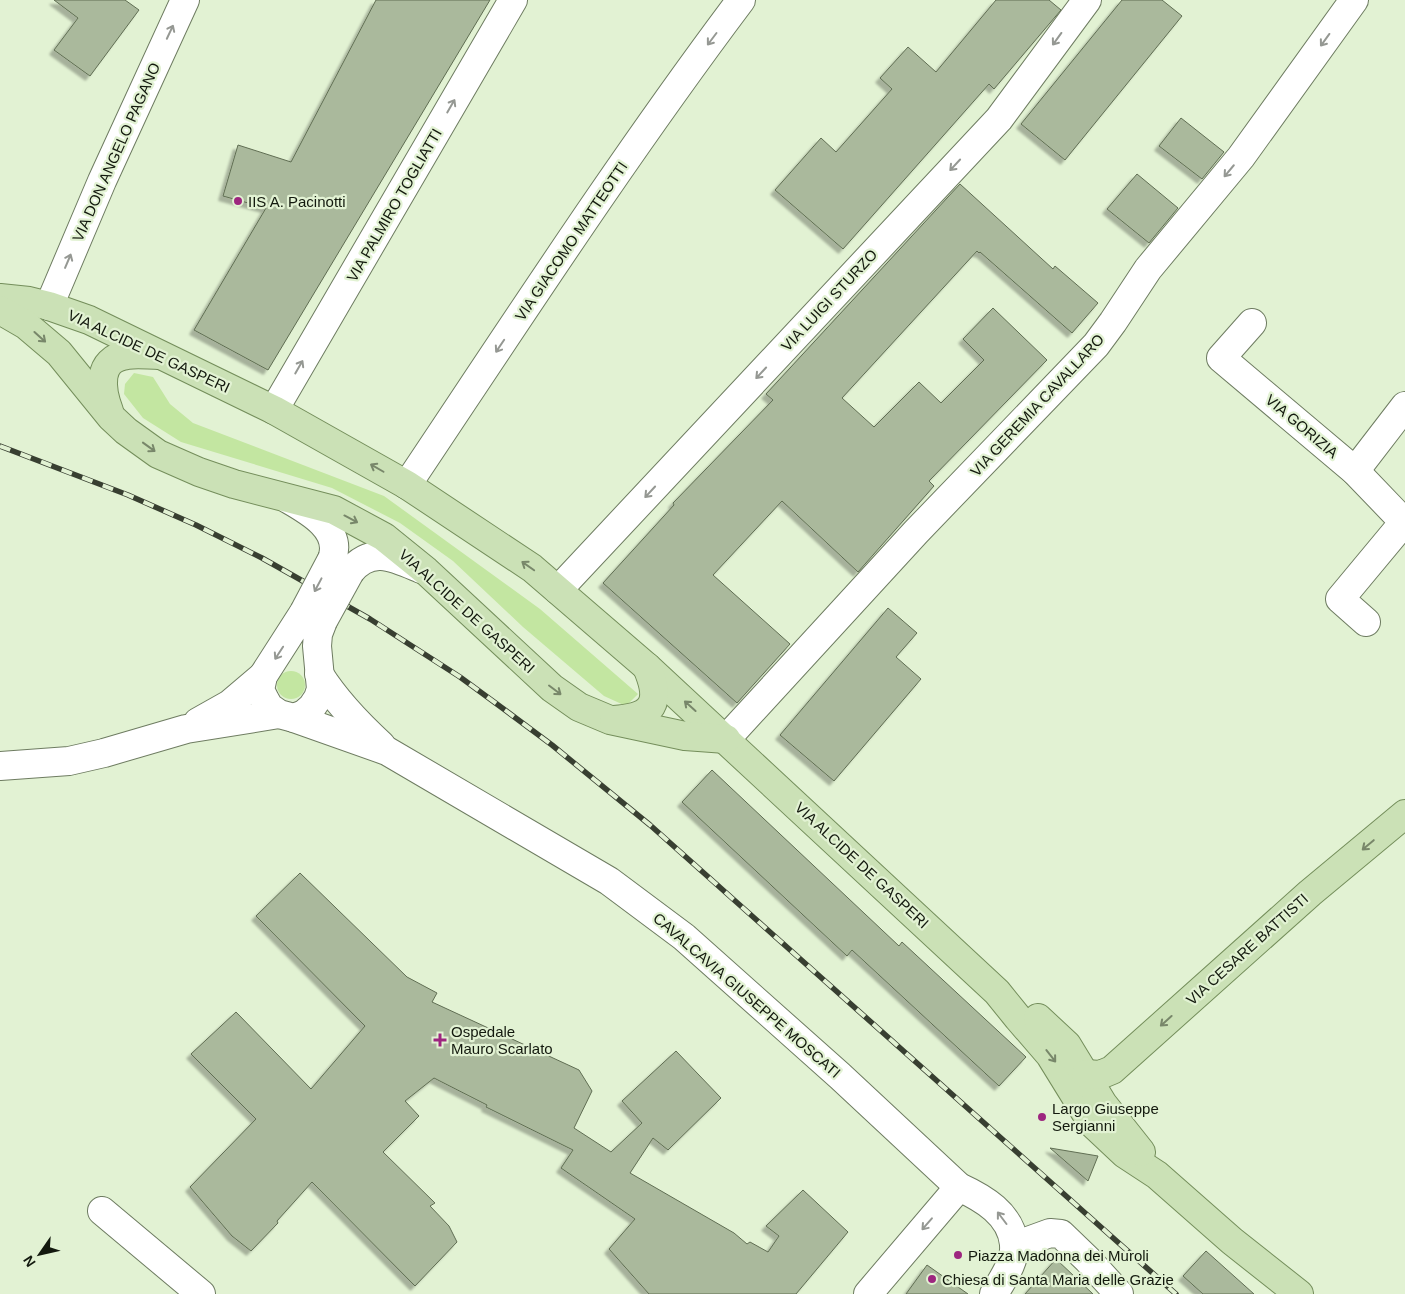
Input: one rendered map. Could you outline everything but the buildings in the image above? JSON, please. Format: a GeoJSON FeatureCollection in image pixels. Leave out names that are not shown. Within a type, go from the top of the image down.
{"type":"FeatureCollection","features":[{"type":"Feature","properties":{"kind":"main road","name":"VIA ALCIDE DE GASPERI"},"geometry":{"type":"LineString","coordinates":[[0,298],[22,300],[49,306],[89,320],[274,410],[408,486],[532,568],[647,667],[726,739],[997,992],[1050,1054],[1092,1123],[1116,1147],[1157,1175]]}},
{"type":"Feature","properties":{"kind":"main road","name":"VIA ALCIDE DE GASPERI"},"geometry":{"type":"LineString","coordinates":[[0,310],[26,325],[59,353],[112,417],[126,431],[158,454],[199,472],[234,484],[334,510],[384,538],[426,571],[552,688],[579,707],[610,720],[685,736],[726,739]]}},
{"type":"Feature","properties":{"kind":"main road"},"geometry":{"type":"LineString","coordinates":[[112,417],[103,396],[102,382],[108,366],[116,358],[126,355],[165,356]]}},
{"type":"Feature","properties":{"kind":"main road"},"geometry":{"type":"LineString","coordinates":[[610,720],[633,719],[645,713],[652,706],[655,695],[654,682],[647,667]]}},
{"type":"Feature","properties":{"kind":"main road","name":"VIA CESARE BATTISTI"},"geometry":{"type":"LineString","coordinates":[[1086,1074],[1100,1075],[1112,1070],[1310,894],[1405,814]]}},
{"type":"Feature","properties":{"kind":"main road","name":"VIA ALCIDE DE GASPERI"},"geometry":{"type":"LineString","coordinates":[[997,992],[1025,1007],[1054,1031],[1067,1045],[1103,1104],[1128,1134],[1157,1175]]}},
{"type":"Feature","properties":{"kind":"main road"},"geometry":{"type":"LineString","coordinates":[[1157,1175],[1232,1241],[1299,1294]]}},
{"type":"Feature","properties":{"kind":"street","name":"VIA DON ANGELO PAGANO"},"geometry":{"type":"LineString","coordinates":[[49,306],[106,172],[185,0]]}},
{"type":"Feature","properties":{"kind":"street","name":"VIA PALMIRO TOGLIATTI"},"geometry":{"type":"LineString","coordinates":[[274,410],[514,0]]}},
{"type":"Feature","properties":{"kind":"street","name":"VIA GIACOMO MATTEOTTI"},"geometry":{"type":"LineString","coordinates":[[408,486],[551,269],[673,91],[741,0]]}},
{"type":"Feature","properties":{"kind":"street","name":"VIA LUIGI STURZO"},"geometry":{"type":"LineString","coordinates":[[558,590],[999,118],[1087,0]]}},
{"type":"Feature","properties":{"kind":"street","name":"VIA GEREMIA CAVALLARO"},"geometry":{"type":"LineString","coordinates":[[726,739],[916,532],[1096,346],[1148,269],[1241,157],[1354,0]]}},
{"type":"Feature","properties":{"kind":"street","name":"VIA GORIZIA"},"geometry":{"type":"LineString","coordinates":[[1252,323],[1221,358],[1355,471]]}},
{"type":"Feature","properties":{"kind":"street"},"geometry":{"type":"LineString","coordinates":[[1366,622],[1340,598],[1404,522],[1355,471],[1403,411]]}},
{"type":"Feature","properties":{"kind":"street","name":"CAVALCAVIA GIUSEPPE MOSCATI"},"geometry":{"type":"LineString","coordinates":[[186,729],[230,704],[263,676],[314,616],[341,565],[333,537],[325,526],[304,508],[282,495]]}},
{"type":"Feature","properties":{"kind":"street","name":"CAVALCAVIA GIUSEPPE MOSCATI"},"geometry":{"type":"LineString","coordinates":[[341,565],[356,565],[366,559],[379,555],[395,558],[426,571]]}},
{"type":"Feature","properties":{"kind":"street","name":"CAVALCAVIA GIUSEPPE MOSCATI"},"geometry":{"type":"LineString","coordinates":[[0,766],[69,761],[104,753],[186,729],[304,714],[312,707],[321,689],[317,646],[318,634],[314,616]]}},
{"type":"Feature","properties":{"kind":"street","name":"CAVALCAVIA GIUSEPPE MOSCATI"},"geometry":{"type":"LineString","coordinates":[[320,674],[348,714],[387,751]]}},
{"type":"Feature","properties":{"kind":"street","name":"CAVALCAVIA GIUSEPPE MOSCATI"},"geometry":{"type":"LineString","coordinates":[[263,676],[260,690],[269,707],[287,716],[387,751],[609,881],[648,909],[684,937],[781,1023],[959,1187],[976,1195],[993,1207],[1002,1216],[1009,1228],[1027,1241]]}},
{"type":"Feature","properties":{"kind":"street"},"geometry":{"type":"LineString","coordinates":[[868,1294],[959,1187]]}},
{"type":"Feature","properties":{"kind":"street"},"geometry":{"type":"LineString","coordinates":[[102,1211],[201,1294]]}},
{"type":"Feature","properties":{"kind":"street"},"geometry":{"type":"LineString","coordinates":[[994,1294],[1011,1260],[1027,1241],[1050,1233],[1061,1234],[1119,1294]]}},
{"type":"Feature","properties":{"kind":"green space"},"geometry":{"type":"Polygon","coordinates":[[[134,373],[153,377],[170,404],[193,423],[384,496],[540,609],[638,694],[626,706],[604,696],[523,627],[453,561],[400,523],[332,488],[181,442],[143,418],[124,394],[125,384],[134,373]]]}},
{"type":"Feature","properties":{"kind":"green space"},"geometry":{"type":"Polygon","coordinates":[[[291,671],[301,675],[305,685],[301,695],[291,699],[281,695],[277,685],[281,675],[291,671]]]}},
{"type":"Feature","properties":{"kind":"railway"},"geometry":{"type":"LineString","coordinates":[[0,446],[128,495],[196,525],[262,558],[370,619],[460,677],[552,745],[650,825],[1176,1294]]}},
{"type":"Feature","properties":{"kind":"place","name":"IIS A. Pacinotti"},"geometry":{"type":"Point","coordinates":[238,201]}},
{"type":"Feature","properties":{"kind":"place","name":"Ospedale Mauro Scarlato"},"geometry":{"type":"Point","coordinates":[440,1040]}},
{"type":"Feature","properties":{"kind":"place","name":"Largo Giuseppe Sergianni"},"geometry":{"type":"Point","coordinates":[1042,1117]}},
{"type":"Feature","properties":{"kind":"place","name":"Piazza Madonna dei Muroli"},"geometry":{"type":"Point","coordinates":[958,1255]}},
{"type":"Feature","properties":{"kind":"place","name":"Chiesa di Santa Maria delle Grazie"},"geometry":{"type":"Point","coordinates":[932,1279]}}]}
